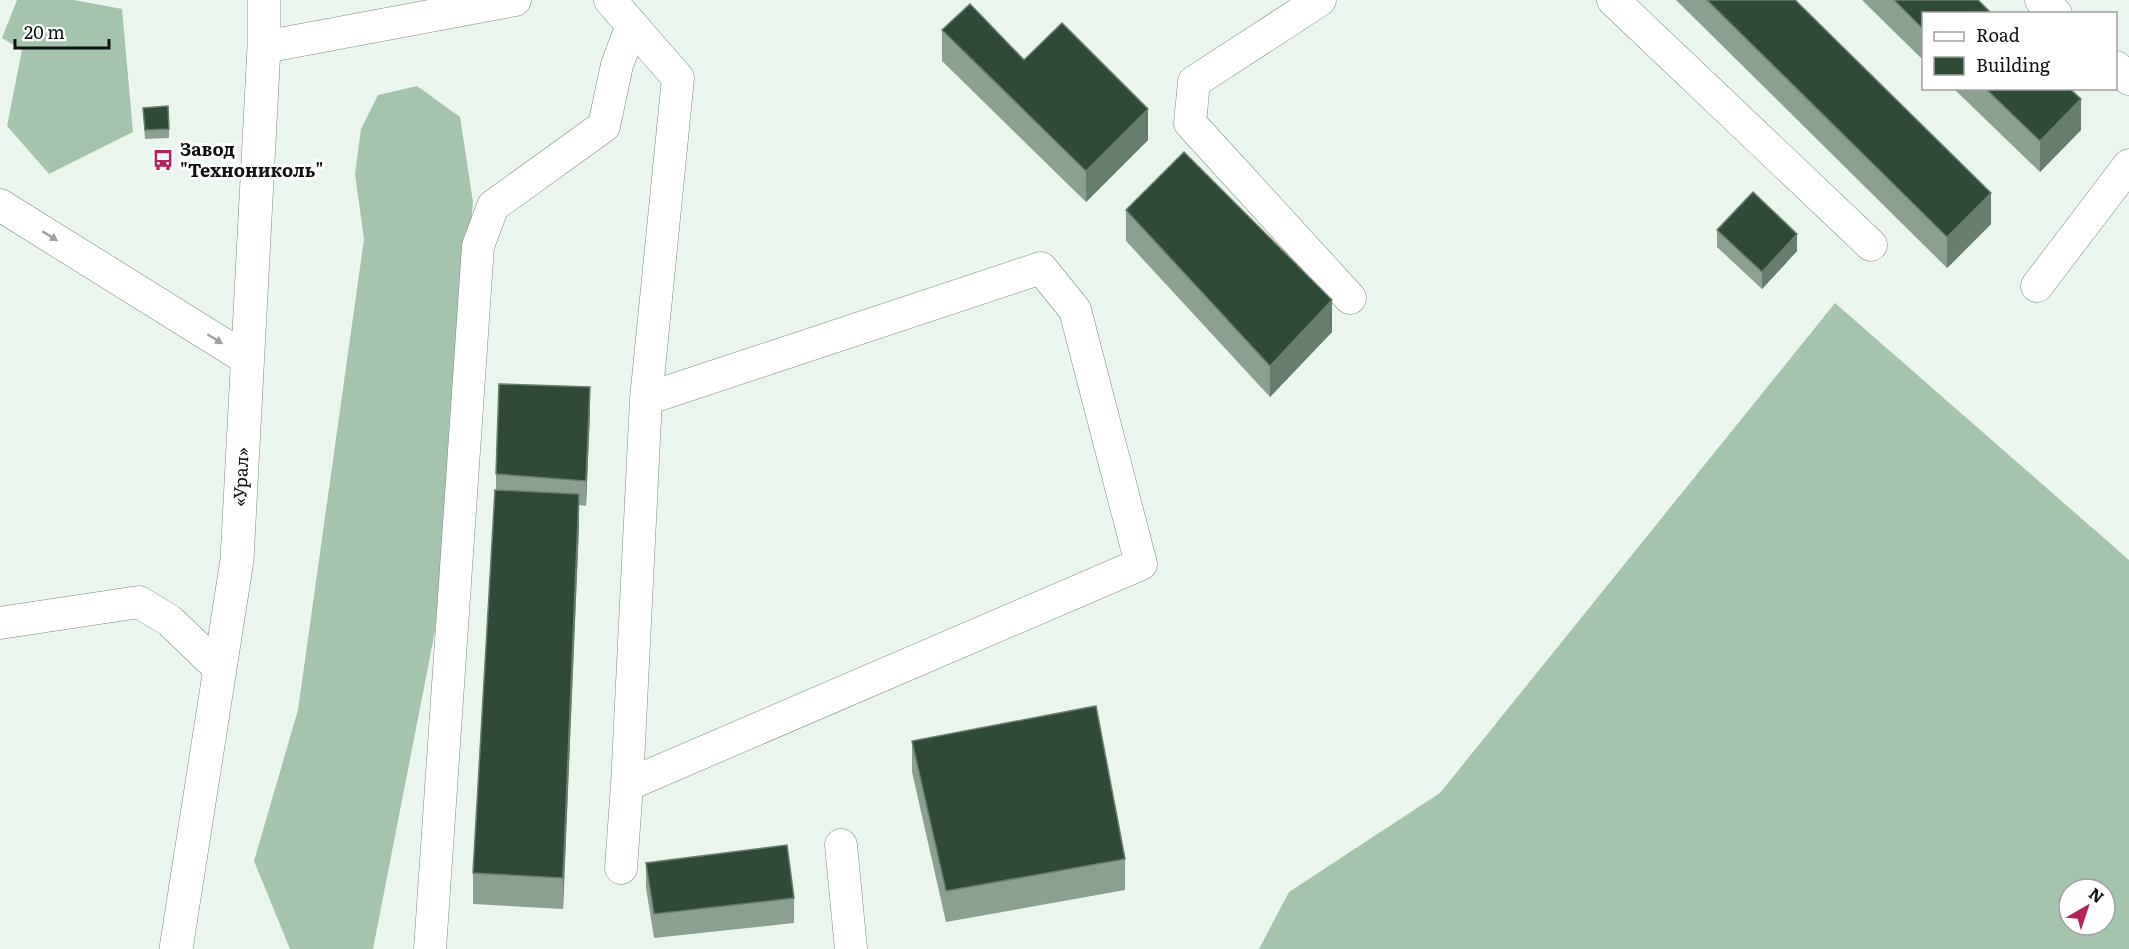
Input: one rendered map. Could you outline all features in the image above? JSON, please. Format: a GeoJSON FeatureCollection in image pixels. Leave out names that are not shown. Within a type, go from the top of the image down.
{"type":"FeatureCollection","features":[{"type":"Feature","properties":{"kind":"highway","name":"«Урал»"},"geometry":{"type":"LineString","coordinates":[[176,949],[237,560],[264,47],[264,0]]}},
{"type":"Feature","properties":{"kind":"street"},"geometry":{"type":"LineString","coordinates":[[264,47],[516,0]]}},
{"type":"Feature","properties":{"kind":"street"},"geometry":{"type":"LineString","coordinates":[[610,0],[678,78],[646,399],[621,868]]}},
{"type":"Feature","properties":{"kind":"street"},"geometry":{"type":"LineString","coordinates":[[1320,0],[1194,82],[1190,123],[1350,298]]}},
{"type":"Feature","properties":{"kind":"street"},"geometry":{"type":"LineString","coordinates":[[1614,0],[1871,245]]}},
{"type":"Feature","properties":{"kind":"street"},"geometry":{"type":"LineString","coordinates":[[2041,0],[2054,12]]}},
{"type":"Feature","properties":{"kind":"street"},"geometry":{"type":"LineString","coordinates":[[430,949],[478,246],[494,206],[604,126],[617,65],[632,26]]}},
{"type":"Feature","properties":{"kind":"street"},"geometry":{"type":"LineString","coordinates":[[2117,69],[2129,80]]}},
{"type":"Feature","properties":{"kind":"street"},"geometry":{"type":"LineString","coordinates":[[2037,286],[2129,165]]}},
{"type":"Feature","properties":{"kind":"street"},"geometry":{"type":"LineString","coordinates":[[0,205],[248,359]]}},
{"type":"Feature","properties":{"kind":"street"},"geometry":{"type":"LineString","coordinates":[[627,785],[1141,564],[1075,310],[1041,268],[646,399]]}},
{"type":"Feature","properties":{"kind":"street"},"geometry":{"type":"LineString","coordinates":[[0,623],[139,602],[170,621],[220,669]]}},
{"type":"Feature","properties":{"kind":"street"},"geometry":{"type":"LineString","coordinates":[[840,844],[851,949]]}},
{"type":"Feature","properties":{"kind":"green space"},"geometry":{"type":"Polygon","coordinates":[[[17,0],[74,0],[122,9],[133,132],[49,174],[7,126],[22,50],[2,38],[17,0]]]}},
{"type":"Feature","properties":{"kind":"green space"},"geometry":{"type":"Polygon","coordinates":[[[417,86],[460,117],[473,202],[435,631],[373,949],[290,949],[254,861],[298,710],[364,239],[355,174],[361,129],[378,95],[417,86]]]}},
{"type":"Feature","properties":{"kind":"green space"},"geometry":{"type":"Polygon","coordinates":[[[1835,303],[2129,560],[2129,949],[1259,949],[1289,892],[1440,793],[1835,303]]]}},
{"type":"Feature","properties":{"kind":"building"},"geometry":{"type":"Polygon","coordinates":[[[1707,0],[1795,0],[1991,193],[1947,237],[1707,0]]]}},
{"type":"Feature","properties":{"kind":"building"},"geometry":{"type":"Polygon","coordinates":[[[1894,0],[1978,0],[1990,12],[1922,12],[1922,28],[1894,0]]]}},
{"type":"Feature","properties":{"kind":"building"},"geometry":{"type":"Polygon","coordinates":[[[970,4],[1024,60],[1062,23],[1148,109],[1086,171],[942,30],[970,4]]]}},
{"type":"Feature","properties":{"kind":"building"},"geometry":{"type":"Polygon","coordinates":[[[1987,90],[2071,90],[2081,99],[2040,141],[1987,90]]]}},
{"type":"Feature","properties":{"kind":"building"},"geometry":{"type":"Polygon","coordinates":[[[168,106],[169,129],[145,130],[143,108],[168,106]]]}},
{"type":"Feature","properties":{"kind":"building"},"geometry":{"type":"Polygon","coordinates":[[[1184,152],[1332,300],[1270,366],[1126,210],[1184,152]]]}},
{"type":"Feature","properties":{"kind":"building"},"geometry":{"type":"Polygon","coordinates":[[[1753,192],[1797,234],[1762,272],[1717,230],[1753,192]]]}},
{"type":"Feature","properties":{"kind":"building"},"geometry":{"type":"Polygon","coordinates":[[[499,384],[590,387],[586,481],[496,474],[499,384]]]}},
{"type":"Feature","properties":{"kind":"building"},"geometry":{"type":"Polygon","coordinates":[[[495,490],[579,494],[563,878],[473,873],[495,490]]]}},
{"type":"Feature","properties":{"kind":"building"},"geometry":{"type":"Polygon","coordinates":[[[1096,706],[1125,859],[946,891],[912,741],[1096,706]]]}},
{"type":"Feature","properties":{"kind":"building"},"geometry":{"type":"Polygon","coordinates":[[[787,845],[794,898],[654,914],[646,863],[787,845]]]}},
{"type":"Feature","properties":{"kind":"place","name":"Завод \"Технониколь\""},"geometry":{"type":"Point","coordinates":[163,160]}}]}
